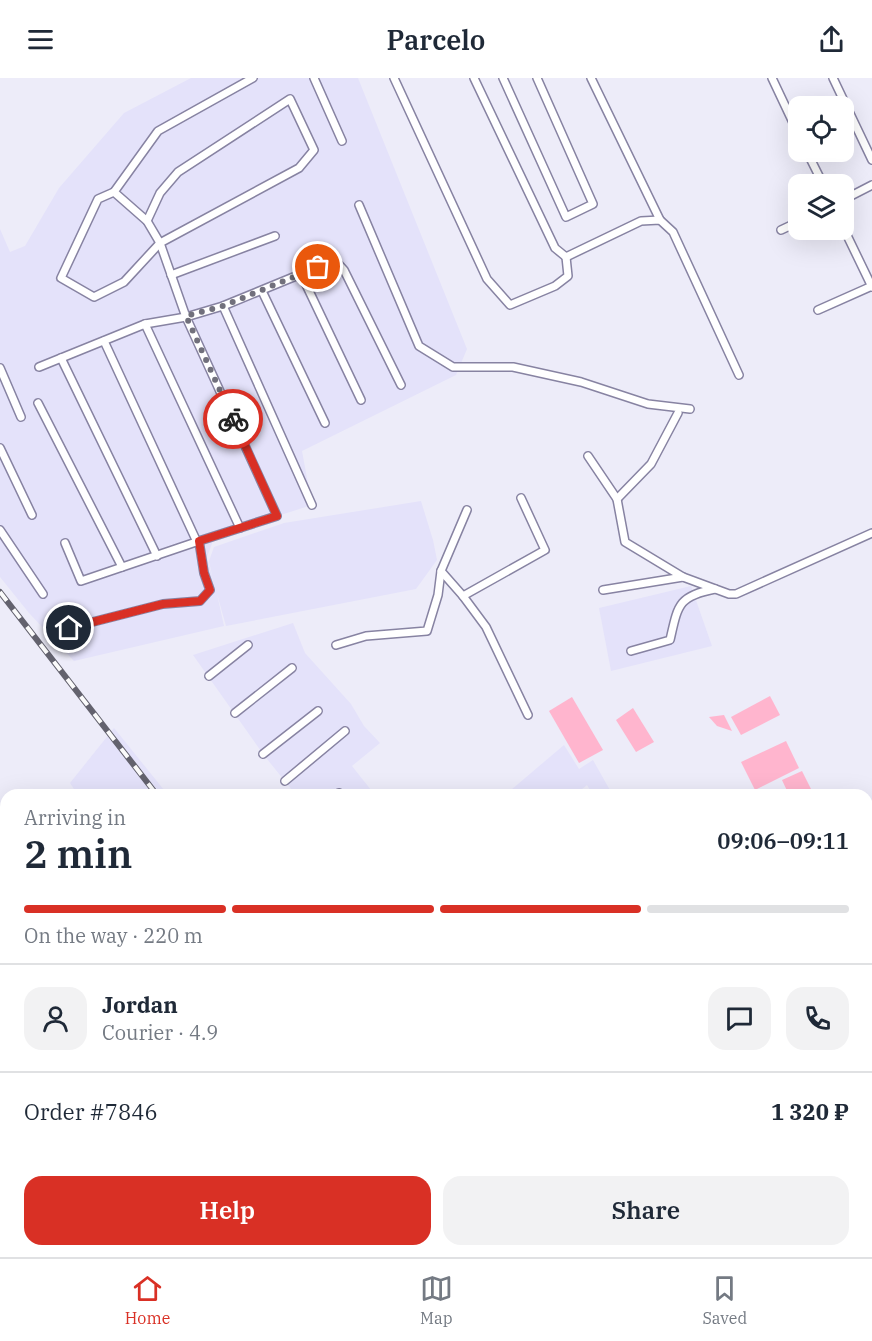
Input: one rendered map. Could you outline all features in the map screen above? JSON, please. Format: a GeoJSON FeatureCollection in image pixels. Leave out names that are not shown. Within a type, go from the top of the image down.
{"type":"FeatureCollection","features":[{"type":"Feature","properties":{"kind":"lane"},"geometry":{"type":"LineString","coordinates":[[147,221],[160,193],[178,172],[290,99],[314,150],[299,168],[160,243],[124,282],[94,297],[61,278],[98,199],[114,192],[158,131],[253,78]]}},
{"type":"Feature","properties":{"kind":"lane"},"geometry":{"type":"LineString","coordinates":[[314,78],[342,141]]}},
{"type":"Feature","properties":{"kind":"lane"},"geometry":{"type":"LineString","coordinates":[[394,78],[487,279],[510,305],[555,286],[568,276],[566,257],[555,248],[474,78]]}},
{"type":"Feature","properties":{"kind":"lane"},"geometry":{"type":"LineString","coordinates":[[503,78],[566,217],[593,204],[537,78]]}},
{"type":"Feature","properties":{"kind":"lane"},"geometry":{"type":"LineString","coordinates":[[591,78],[660,220],[673,232],[739,375]]}},
{"type":"Feature","properties":{"kind":"lane"},"geometry":{"type":"LineString","coordinates":[[772,78],[788,112]]}},
{"type":"Feature","properties":{"kind":"lane"},"geometry":{"type":"LineString","coordinates":[[833,78],[872,160]]}},
{"type":"Feature","properties":{"kind":"lane"},"geometry":{"type":"LineString","coordinates":[[854,194],[872,185]]}},
{"type":"Feature","properties":{"kind":"lane"},"geometry":{"type":"LineString","coordinates":[[65,543],[81,581],[277,516],[186,316],[160,243],[147,221],[114,192]]}},
{"type":"Feature","properties":{"kind":"lane"},"geometry":{"type":"LineString","coordinates":[[359,205],[419,346],[453,367],[513,367],[581,382],[648,404],[690,409]]}},
{"type":"Feature","properties":{"kind":"lane"},"geometry":{"type":"LineString","coordinates":[[566,257],[641,221],[660,220]]}},
{"type":"Feature","properties":{"kind":"lane"},"geometry":{"type":"LineString","coordinates":[[781,230],[788,227]]}},
{"type":"Feature","properties":{"kind":"lane"},"geometry":{"type":"LineString","coordinates":[[171,275],[275,236]]}},
{"type":"Feature","properties":{"kind":"lane"},"geometry":{"type":"LineString","coordinates":[[818,310],[872,286],[869,273],[850,240]]}},
{"type":"Feature","properties":{"kind":"lane"},"geometry":{"type":"LineString","coordinates":[[39,367],[145,324],[223,306],[335,260],[344,270],[400,385]]}},
{"type":"Feature","properties":{"kind":"lane"},"geometry":{"type":"LineString","coordinates":[[301,274],[361,400]]}},
{"type":"Feature","properties":{"kind":"lane"},"geometry":{"type":"LineString","coordinates":[[262,291],[325,423]]}},
{"type":"Feature","properties":{"kind":"lane"},"geometry":{"type":"LineString","coordinates":[[223,306],[312,505]]}},
{"type":"Feature","properties":{"kind":"lane"},"geometry":{"type":"LineString","coordinates":[[145,324],[240,528]]}},
{"type":"Feature","properties":{"kind":"lane"},"geometry":{"type":"LineString","coordinates":[[69,628],[163,604],[200,601],[210,590],[198,541],[104,341]]}},
{"type":"Feature","properties":{"kind":"lane"},"geometry":{"type":"LineString","coordinates":[[62,358],[157,556]]}},
{"type":"Feature","properties":{"kind":"lane"},"geometry":{"type":"LineString","coordinates":[[0,368],[21,417]]}},
{"type":"Feature","properties":{"kind":"lane"},"geometry":{"type":"LineString","coordinates":[[38,403],[122,567]]}},
{"type":"Feature","properties":{"kind":"lane"},"geometry":{"type":"LineString","coordinates":[[617,499],[651,464],[678,413]]}},
{"type":"Feature","properties":{"kind":"lane"},"geometry":{"type":"LineString","coordinates":[[0,448],[32,515]]}},
{"type":"Feature","properties":{"kind":"lane"},"geometry":{"type":"LineString","coordinates":[[588,456],[617,499],[625,542],[682,577],[729,594],[736,594],[872,532]]}},
{"type":"Feature","properties":{"kind":"lane"},"geometry":{"type":"LineString","coordinates":[[463,596],[545,550],[521,498]]}},
{"type":"Feature","properties":{"kind":"lane"},"geometry":{"type":"LineString","coordinates":[[336,645],[366,636],[427,631],[438,595],[441,571],[467,510]]}},
{"type":"Feature","properties":{"kind":"lane"},"geometry":{"type":"LineString","coordinates":[[0,530],[43,594]]}},
{"type":"Feature","properties":{"kind":"lane"},"geometry":{"type":"LineString","coordinates":[[441,571],[486,627],[528,715]]}},
{"type":"Feature","properties":{"kind":"lane"},"geometry":{"type":"LineString","coordinates":[[603,590],[682,577]]}},
{"type":"Feature","properties":{"kind":"lane"},"geometry":{"type":"LineString","coordinates":[[631,651],[670,640],[675,618],[683,601],[694,593],[716,589]]}},
{"type":"Feature","properties":{"kind":"lane"},"geometry":{"type":"LineString","coordinates":[[209,676],[248,645]]}},
{"type":"Feature","properties":{"kind":"lane"},"geometry":{"type":"LineString","coordinates":[[235,713],[292,668]]}},
{"type":"Feature","properties":{"kind":"lane"},"geometry":{"type":"LineString","coordinates":[[264,754],[318,711]]}},
{"type":"Feature","properties":{"kind":"lane"},"geometry":{"type":"LineString","coordinates":[[285,781],[345,731]]}},
{"type":"Feature","properties":{"kind":"shaded area"},"geometry":{"type":"Polygon","coordinates":[[[191,78],[358,78],[467,349],[456,375],[302,451],[312,505],[240,528],[213,541],[207,557],[213,580],[209,561],[214,547],[284,523],[421,501],[437,560],[416,589],[226,626],[217,594],[224,626],[74,661],[29,613],[0,577],[0,229],[10,252],[25,246],[59,188],[124,113],[191,78]]]}},
{"type":"Feature","properties":{"kind":"shaded area"},"geometry":{"type":"Polygon","coordinates":[[[691,586],[712,646],[611,671],[599,608],[691,586]]]}},
{"type":"Feature","properties":{"kind":"shaded area"},"geometry":{"type":"Polygon","coordinates":[[[293,623],[305,653],[351,704],[364,726],[380,743],[352,766],[370,789],[291,789],[263,754],[193,655],[293,623]]]}},
{"type":"Feature","properties":{"kind":"shaded area"},"geometry":{"type":"Polygon","coordinates":[[[770,696],[780,715],[741,735],[731,717],[770,696]]]}},
{"type":"Feature","properties":{"kind":"shaded area"},"geometry":{"type":"Polygon","coordinates":[[[572,697],[603,750],[579,763],[549,711],[572,697]]]}},
{"type":"Feature","properties":{"kind":"shaded area"},"geometry":{"type":"Polygon","coordinates":[[[633,708],[654,742],[636,752],[616,720],[633,708]]]}},
{"type":"Feature","properties":{"kind":"shaded area"},"geometry":{"type":"Polygon","coordinates":[[[724,715],[732,731],[717,726],[709,717],[724,715]]]}},
{"type":"Feature","properties":{"kind":"shaded area"},"geometry":{"type":"Polygon","coordinates":[[[114,728],[163,789],[74,789],[70,783],[114,728]]]}},
{"type":"Feature","properties":{"kind":"shaded area"},"geometry":{"type":"Polygon","coordinates":[[[786,741],[799,768],[754,789],[741,762],[786,741]]]}},
{"type":"Feature","properties":{"kind":"shaded area"},"geometry":{"type":"Polygon","coordinates":[[[564,745],[579,769],[593,760],[609,789],[589,789],[587,785],[582,789],[512,789],[564,745]]]}},
{"type":"Feature","properties":{"kind":"shaded area"},"geometry":{"type":"Polygon","coordinates":[[[802,771],[811,789],[786,789],[782,780],[802,771]]]}},
{"type":"Feature","properties":{"kind":"railway"},"geometry":{"type":"LineString","coordinates":[[0,592],[152,789]]}},
{"type":"Feature","properties":{"kind":"way so far"},"geometry":{"type":"LineString","coordinates":[[233,419],[186,316],[223,306],[318,267]]}},
{"type":"Feature","properties":{"kind":"route"},"geometry":{"type":"LineString","coordinates":[[69,628],[163,604],[200,601],[210,590],[204,573],[199,541],[277,516],[233,419]]}}]}
